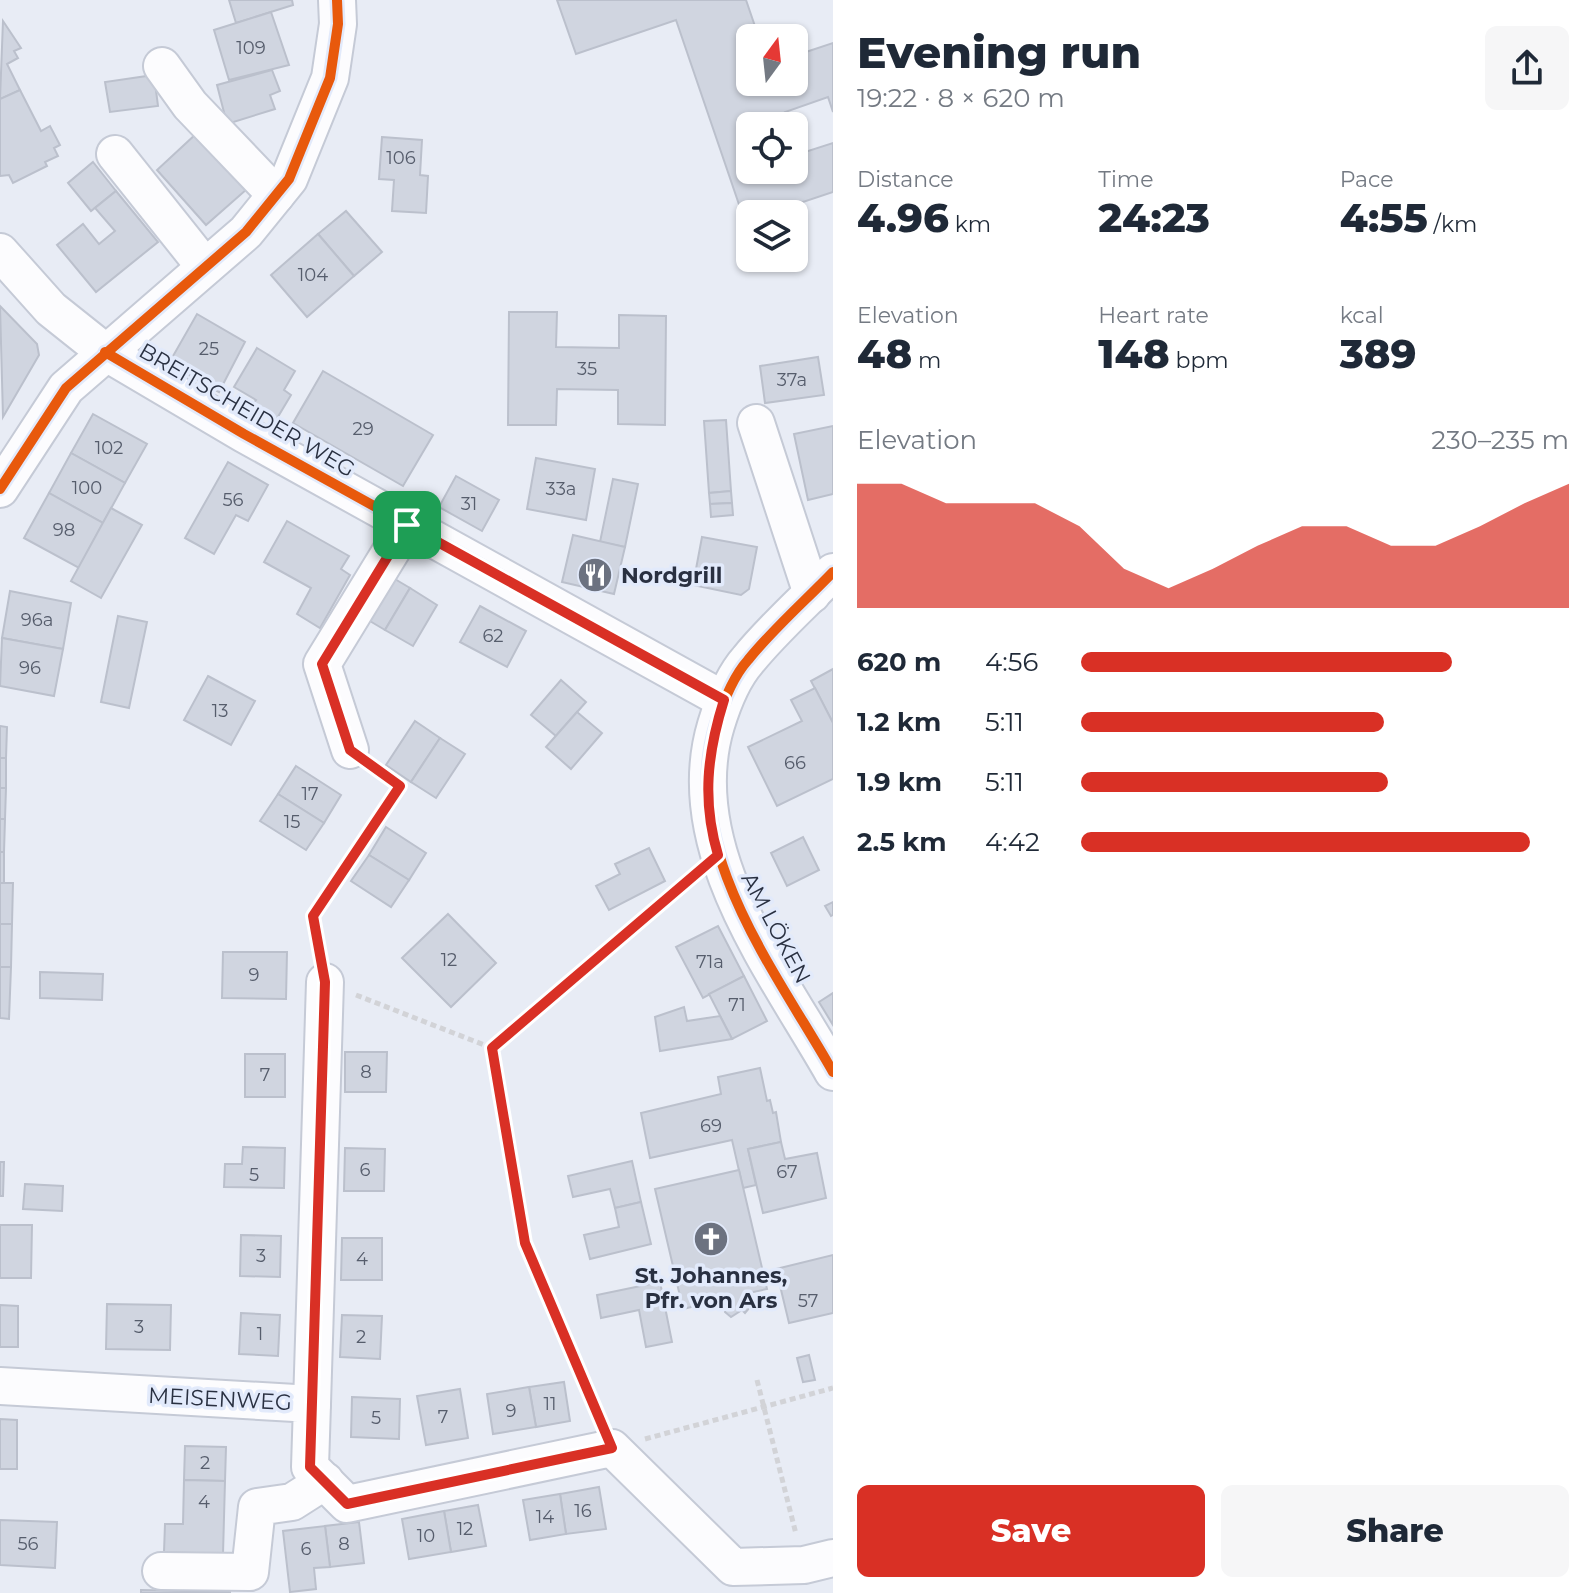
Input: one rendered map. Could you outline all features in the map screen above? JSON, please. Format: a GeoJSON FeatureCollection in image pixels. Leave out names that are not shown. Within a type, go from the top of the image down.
{"type":"FeatureCollection","features":[{"type":"Feature","properties":{"kind":"street"},"geometry":{"type":"LineString","coordinates":[[1,484],[66,388],[246,232],[289,179],[330,78],[338,24],[337,0]]}},
{"type":"Feature","properties":{"kind":"street"},"geometry":{"type":"LineString","coordinates":[[162,66],[190,105],[276,195]]}},
{"type":"Feature","properties":{"kind":"street"},"geometry":{"type":"LineString","coordinates":[[115,154],[205,267]]}},
{"type":"Feature","properties":{"kind":"street","name":"BREITSCHEIDER WEG"},"geometry":{"type":"LineString","coordinates":[[0,252],[51,309],[105,352],[407,525],[724,700]]}},
{"type":"Feature","properties":{"kind":"street"},"geometry":{"type":"LineString","coordinates":[[724,700],[747,661],[822,583],[756,423]]}},
{"type":"Feature","properties":{"kind":"street"},"geometry":{"type":"LineString","coordinates":[[350,750],[322,664],[407,525]]}},
{"type":"Feature","properties":{"kind":"street","name":"AM LÖKEN"},"geometry":{"type":"LineString","coordinates":[[724,700],[712,740],[706,781],[711,830],[718,855],[730,890],[833,1072]]}},
{"type":"Feature","properties":{"kind":"street"},"geometry":{"type":"LineString","coordinates":[[312,1404],[325,982]]}},
{"type":"Feature","properties":{"kind":"street","name":"MEISENWEG"},"geometry":{"type":"LineString","coordinates":[[0,1386],[312,1404],[310,1467],[325,1481]]}},
{"type":"Feature","properties":{"kind":"street"},"geometry":{"type":"LineString","coordinates":[[161,1571],[250,1572],[257,1507],[292,1502],[325,1481],[347,1504],[612,1448],[733,1567],[816,1572]]}},
{"type":"Feature","properties":{"kind":"path"},"geometry":{"type":"LineString","coordinates":[[350,750],[400,786],[313,916],[325,982],[492,1048]]}},
{"type":"Feature","properties":{"kind":"path"},"geometry":{"type":"LineString","coordinates":[[492,1048],[718,855]]}},
{"type":"Feature","properties":{"kind":"path"},"geometry":{"type":"LineString","coordinates":[[492,1048],[525,1243],[612,1448],[833,1388]]}},
{"type":"Feature","properties":{"kind":"path"},"geometry":{"type":"LineString","coordinates":[[757,1380],[816,1572]]}},
{"type":"Feature","properties":{"kind":"building"},"geometry":{"type":"Polygon","coordinates":[[[229,0],[292,0],[293,5],[236,23],[229,0]]]}},
{"type":"Feature","properties":{"kind":"building"},"geometry":{"type":"Polygon","coordinates":[[[557,0],[746,0],[754,24],[736,24],[736,96],[808,96],[808,51],[833,43],[833,112],[828,97],[785,112],[736,112],[736,184],[808,184],[808,151],[833,143],[833,192],[808,200],[737,200],[676,20],[576,54],[557,0]]]}},
{"type":"Feature","properties":{"kind":"building"},"geometry":{"type":"Polygon","coordinates":[[[271,12],[289,65],[229,80],[214,30],[271,12]]]}},
{"type":"Feature","properties":{"kind":"building"},"geometry":{"type":"Polygon","coordinates":[[[3,21],[21,48],[14,51],[18,58],[7,64],[20,90],[0,99],[3,21]]]}},
{"type":"Feature","properties":{"kind":"building"},"geometry":{"type":"Polygon","coordinates":[[[272,70],[280,91],[270,95],[275,109],[227,124],[217,85],[272,70]]]}},
{"type":"Feature","properties":{"kind":"building"},"geometry":{"type":"Polygon","coordinates":[[[154,75],[158,106],[110,112],[105,82],[154,75]]]}},
{"type":"Feature","properties":{"kind":"building"},"geometry":{"type":"Polygon","coordinates":[[[20,90],[41,131],[50,126],[60,145],[54,148],[58,156],[45,162],[47,166],[13,183],[9,175],[0,176],[0,99],[20,90]]]}},
{"type":"Feature","properties":{"kind":"building"},"geometry":{"type":"Polygon","coordinates":[[[197,133],[247,189],[206,225],[157,170],[197,133]]]}},
{"type":"Feature","properties":{"kind":"building"},"geometry":{"type":"Polygon","coordinates":[[[382,137],[422,140],[420,175],[428,176],[426,213],[392,211],[394,180],[379,179],[382,137]]]}},
{"type":"Feature","properties":{"kind":"building"},"geometry":{"type":"Polygon","coordinates":[[[93,162],[116,191],[91,211],[68,183],[93,162]]]}},
{"type":"Feature","properties":{"kind":"building"},"geometry":{"type":"Polygon","coordinates":[[[116,191],[158,242],[96,292],[57,245],[83,224],[99,244],[115,231],[95,208],[116,191]]]}},
{"type":"Feature","properties":{"kind":"building"},"geometry":{"type":"Polygon","coordinates":[[[346,211],[382,252],[354,276],[318,234],[346,211]]]}},
{"type":"Feature","properties":{"kind":"building"},"geometry":{"type":"Polygon","coordinates":[[[318,234],[354,276],[307,317],[271,275],[318,234]]]}},
{"type":"Feature","properties":{"kind":"building"},"geometry":{"type":"Polygon","coordinates":[[[0,306],[37,344],[39,355],[3,417],[0,306]]]}},
{"type":"Feature","properties":{"kind":"building"},"geometry":{"type":"Polygon","coordinates":[[[509,312],[557,312],[556,347],[619,348],[619,315],[666,316],[665,425],[618,424],[618,390],[557,389],[556,425],[508,425],[509,312]]]}},
{"type":"Feature","properties":{"kind":"building"},"geometry":{"type":"Polygon","coordinates":[[[197,314],[245,342],[219,392],[178,369],[173,356],[197,314]]]}},
{"type":"Feature","properties":{"kind":"building"},"geometry":{"type":"Polygon","coordinates":[[[257,348],[295,371],[284,390],[291,395],[276,420],[252,405],[256,400],[234,387],[257,348]]]}},
{"type":"Feature","properties":{"kind":"building"},"geometry":{"type":"Polygon","coordinates":[[[818,357],[824,395],[765,403],[760,366],[818,357]]]}},
{"type":"Feature","properties":{"kind":"building"},"geometry":{"type":"Polygon","coordinates":[[[323,371],[433,435],[403,486],[293,423],[323,371]]]}},
{"type":"Feature","properties":{"kind":"building"},"geometry":{"type":"Polygon","coordinates":[[[93,414],[147,444],[125,483],[71,453],[93,414]]]}},
{"type":"Feature","properties":{"kind":"building"},"geometry":{"type":"Polygon","coordinates":[[[726,420],[731,491],[709,493],[704,421],[726,420]]]}},
{"type":"Feature","properties":{"kind":"building"},"geometry":{"type":"Polygon","coordinates":[[[833,426],[833,494],[808,500],[794,434],[833,426]]]}},
{"type":"Feature","properties":{"kind":"building"},"geometry":{"type":"Polygon","coordinates":[[[71,453],[125,483],[103,523],[49,493],[71,453]]]}},
{"type":"Feature","properties":{"kind":"building"},"geometry":{"type":"Polygon","coordinates":[[[536,458],[595,469],[586,520],[527,509],[536,458]]]}},
{"type":"Feature","properties":{"kind":"building"},"geometry":{"type":"Polygon","coordinates":[[[228,462],[268,485],[248,521],[236,515],[214,554],[185,538],[228,462]]]}},
{"type":"Feature","properties":{"kind":"building"},"geometry":{"type":"Polygon","coordinates":[[[456,476],[499,500],[482,531],[439,507],[456,476]]]}},
{"type":"Feature","properties":{"kind":"building"},"geometry":{"type":"Polygon","coordinates":[[[613,479],[638,484],[625,547],[600,542],[613,479]]]}},
{"type":"Feature","properties":{"kind":"building"},"geometry":{"type":"Polygon","coordinates":[[[731,491],[732,503],[710,504],[709,493],[731,491]]]}},
{"type":"Feature","properties":{"kind":"building"},"geometry":{"type":"Polygon","coordinates":[[[49,493],[103,523],[79,568],[24,538],[49,493]]]}},
{"type":"Feature","properties":{"kind":"building"},"geometry":{"type":"Polygon","coordinates":[[[732,503],[733,515],[711,517],[710,504],[732,503]]]}},
{"type":"Feature","properties":{"kind":"building"},"geometry":{"type":"Polygon","coordinates":[[[111,508],[142,525],[101,598],[71,581],[111,508]]]}},
{"type":"Feature","properties":{"kind":"building"},"geometry":{"type":"Polygon","coordinates":[[[287,521],[349,556],[341,569],[350,575],[320,628],[297,614],[311,588],[264,562],[287,521]]]}},
{"type":"Feature","properties":{"kind":"building"},"geometry":{"type":"Polygon","coordinates":[[[573,535],[625,547],[614,594],[562,582],[573,535]]]}},
{"type":"Feature","properties":{"kind":"building"},"geometry":{"type":"Polygon","coordinates":[[[702,537],[757,547],[749,589],[741,595],[693,585],[702,537]]]}},
{"type":"Feature","properties":{"kind":"building"},"geometry":{"type":"Polygon","coordinates":[[[383,572],[410,588],[385,630],[358,614],[383,572]]]}},
{"type":"Feature","properties":{"kind":"building"},"geometry":{"type":"Polygon","coordinates":[[[410,588],[437,605],[413,646],[385,630],[410,588]]]}},
{"type":"Feature","properties":{"kind":"building"},"geometry":{"type":"Polygon","coordinates":[[[10,591],[71,603],[63,649],[2,638],[10,591]]]}},
{"type":"Feature","properties":{"kind":"building"},"geometry":{"type":"Polygon","coordinates":[[[480,606],[526,631],[507,667],[460,642],[480,606]]]}},
{"type":"Feature","properties":{"kind":"building"},"geometry":{"type":"Polygon","coordinates":[[[118,616],[147,622],[129,708],[101,702],[118,616]]]}},
{"type":"Feature","properties":{"kind":"building"},"geometry":{"type":"Polygon","coordinates":[[[2,638],[63,649],[54,696],[0,686],[2,638]]]}},
{"type":"Feature","properties":{"kind":"building"},"geometry":{"type":"Polygon","coordinates":[[[833,669],[833,723],[811,681],[833,669]]]}},
{"type":"Feature","properties":{"kind":"building"},"geometry":{"type":"Polygon","coordinates":[[[208,676],[255,701],[231,745],[184,720],[208,676]]]}},
{"type":"Feature","properties":{"kind":"building"},"geometry":{"type":"Polygon","coordinates":[[[561,680],[586,702],[556,736],[531,715],[561,680]]]}},
{"type":"Feature","properties":{"kind":"building"},"geometry":{"type":"Polygon","coordinates":[[[815,688],[833,723],[833,779],[777,806],[748,747],[802,721],[791,700],[815,688]]]}},
{"type":"Feature","properties":{"kind":"building"},"geometry":{"type":"Polygon","coordinates":[[[577,712],[602,733],[571,769],[546,747],[577,712]]]}},
{"type":"Feature","properties":{"kind":"building"},"geometry":{"type":"Polygon","coordinates":[[[415,721],[440,738],[411,782],[386,765],[415,721]]]}},
{"type":"Feature","properties":{"kind":"building"},"geometry":{"type":"Polygon","coordinates":[[[0,726],[7,727],[6,758],[0,758],[0,726]]]}},
{"type":"Feature","properties":{"kind":"building"},"geometry":{"type":"Polygon","coordinates":[[[440,738],[465,754],[436,798],[411,782],[440,738]]]}},
{"type":"Feature","properties":{"kind":"building"},"geometry":{"type":"Polygon","coordinates":[[[0,758],[6,758],[6,788],[0,788],[0,758]]]}},
{"type":"Feature","properties":{"kind":"building"},"geometry":{"type":"Polygon","coordinates":[[[296,766],[341,795],[324,823],[278,794],[296,766]]]}},
{"type":"Feature","properties":{"kind":"building"},"geometry":{"type":"Polygon","coordinates":[[[0,788],[6,788],[5,819],[0,819],[0,788]]]}},
{"type":"Feature","properties":{"kind":"building"},"geometry":{"type":"Polygon","coordinates":[[[278,794],[324,823],[306,850],[260,821],[278,794]]]}},
{"type":"Feature","properties":{"kind":"building"},"geometry":{"type":"Polygon","coordinates":[[[0,819],[5,819],[4,852],[0,852],[0,819]]]}},
{"type":"Feature","properties":{"kind":"building"},"geometry":{"type":"Polygon","coordinates":[[[386,827],[426,853],[409,880],[369,855],[386,827]]]}},
{"type":"Feature","properties":{"kind":"building"},"geometry":{"type":"Polygon","coordinates":[[[803,837],[819,870],[787,886],[771,853],[803,837]]]}},
{"type":"Feature","properties":{"kind":"building"},"geometry":{"type":"Polygon","coordinates":[[[649,848],[665,881],[609,910],[596,886],[620,874],[615,864],[649,848]]]}},
{"type":"Feature","properties":{"kind":"building"},"geometry":{"type":"Polygon","coordinates":[[[0,852],[4,852],[4,883],[0,883],[0,852]]]}},
{"type":"Feature","properties":{"kind":"building"},"geometry":{"type":"Polygon","coordinates":[[[369,855],[409,880],[391,907],[351,881],[369,855]]]}},
{"type":"Feature","properties":{"kind":"building"},"geometry":{"type":"Polygon","coordinates":[[[0,883],[13,883],[12,924],[0,924],[0,883]]]}},
{"type":"Feature","properties":{"kind":"building"},"geometry":{"type":"Polygon","coordinates":[[[833,902],[833,915],[831,916],[825,906],[833,902]]]}},
{"type":"Feature","properties":{"kind":"building"},"geometry":{"type":"Polygon","coordinates":[[[448,914],[496,963],[451,1007],[402,958],[448,914]]]}},
{"type":"Feature","properties":{"kind":"building"},"geometry":{"type":"Polygon","coordinates":[[[0,924],[12,924],[11,967],[0,967],[0,924]]]}},
{"type":"Feature","properties":{"kind":"building"},"geometry":{"type":"Polygon","coordinates":[[[718,926],[744,976],[703,998],[676,947],[718,926]]]}},
{"type":"Feature","properties":{"kind":"building"},"geometry":{"type":"Polygon","coordinates":[[[223,952],[287,952],[286,999],[222,998],[223,952]]]}},
{"type":"Feature","properties":{"kind":"building"},"geometry":{"type":"Polygon","coordinates":[[[0,967],[11,967],[9,1019],[0,1018],[0,967]]]}},
{"type":"Feature","properties":{"kind":"building"},"geometry":{"type":"Polygon","coordinates":[[[40,972],[103,974],[102,1000],[40,998],[40,972]]]}},
{"type":"Feature","properties":{"kind":"building"},"geometry":{"type":"Polygon","coordinates":[[[744,976],[767,1021],[732,1039],[709,994],[744,976]]]}},
{"type":"Feature","properties":{"kind":"building"},"geometry":{"type":"Polygon","coordinates":[[[833,993],[833,1025],[819,1002],[833,993]]]}},
{"type":"Feature","properties":{"kind":"building"},"geometry":{"type":"Polygon","coordinates":[[[684,1007],[687,1021],[720,1016],[732,1039],[660,1051],[655,1017],[684,1007]]]}},
{"type":"Feature","properties":{"kind":"building"},"geometry":{"type":"Polygon","coordinates":[[[345,1052],[387,1052],[386,1092],[345,1092],[345,1052]]]}},
{"type":"Feature","properties":{"kind":"building"},"geometry":{"type":"Polygon","coordinates":[[[245,1054],[285,1054],[285,1097],[245,1097],[245,1054]]]}},
{"type":"Feature","properties":{"kind":"building"},"geometry":{"type":"Polygon","coordinates":[[[760,1068],[767,1101],[770,1100],[773,1113],[776,1112],[781,1142],[748,1149],[756,1185],[743,1188],[732,1140],[650,1158],[641,1113],[721,1094],[718,1077],[760,1068]]]}},
{"type":"Feature","properties":{"kind":"building"},"geometry":{"type":"Polygon","coordinates":[[[781,1142],[785,1159],[817,1153],[826,1198],[763,1213],[748,1149],[781,1142]]]}},
{"type":"Feature","properties":{"kind":"building"},"geometry":{"type":"Polygon","coordinates":[[[243,1147],[285,1148],[284,1188],[224,1187],[225,1164],[242,1164],[243,1147]]]}},
{"type":"Feature","properties":{"kind":"building"},"geometry":{"type":"Polygon","coordinates":[[[345,1148],[385,1149],[384,1191],[344,1191],[345,1148]]]}},
{"type":"Feature","properties":{"kind":"building"},"geometry":{"type":"Polygon","coordinates":[[[632,1161],[641,1202],[615,1208],[610,1189],[573,1197],[568,1176],[632,1161]]]}},
{"type":"Feature","properties":{"kind":"building"},"geometry":{"type":"Polygon","coordinates":[[[0,1162],[4,1162],[3,1196],[0,1196],[0,1162]]]}},
{"type":"Feature","properties":{"kind":"building","name":"St. Johannes, Pfr. von Ars"},"geometry":{"type":"Polygon","coordinates":[[[739,1170],[767,1289],[744,1294],[750,1307],[745,1313],[742,1310],[731,1317],[725,1312],[724,1299],[683,1309],[655,1189],[739,1170]]]}},
{"type":"Feature","properties":{"kind":"building"},"geometry":{"type":"Polygon","coordinates":[[[25,1184],[63,1186],[62,1211],[23,1209],[25,1184]]]}},
{"type":"Feature","properties":{"kind":"building"},"geometry":{"type":"Polygon","coordinates":[[[641,1202],[651,1244],[590,1259],[584,1235],[619,1227],[615,1208],[641,1202]]]}},
{"type":"Feature","properties":{"kind":"building"},"geometry":{"type":"Polygon","coordinates":[[[0,1225],[32,1225],[31,1278],[0,1278],[0,1225]]]}},
{"type":"Feature","properties":{"kind":"building"},"geometry":{"type":"Polygon","coordinates":[[[241,1235],[281,1236],[280,1277],[240,1276],[241,1235]]]}},
{"type":"Feature","properties":{"kind":"building"},"geometry":{"type":"Polygon","coordinates":[[[342,1238],[382,1238],[382,1280],[341,1280],[342,1238]]]}},
{"type":"Feature","properties":{"kind":"building"},"geometry":{"type":"Polygon","coordinates":[[[833,1255],[833,1313],[789,1323],[776,1269],[833,1255]]]}},
{"type":"Feature","properties":{"kind":"building"},"geometry":{"type":"Polygon","coordinates":[[[660,1282],[672,1342],[646,1347],[639,1310],[601,1318],[597,1295],[660,1282]]]}},
{"type":"Feature","properties":{"kind":"building"},"geometry":{"type":"Polygon","coordinates":[[[107,1304],[171,1305],[170,1350],[106,1349],[107,1304]]]}},
{"type":"Feature","properties":{"kind":"building"},"geometry":{"type":"Polygon","coordinates":[[[0,1305],[18,1306],[18,1347],[0,1347],[0,1305]]]}},
{"type":"Feature","properties":{"kind":"building"},"geometry":{"type":"Polygon","coordinates":[[[241,1313],[280,1315],[278,1356],[239,1354],[241,1313]]]}},
{"type":"Feature","properties":{"kind":"building"},"geometry":{"type":"Polygon","coordinates":[[[342,1315],[382,1316],[380,1359],[340,1357],[342,1315]]]}},
{"type":"Feature","properties":{"kind":"building"},"geometry":{"type":"Polygon","coordinates":[[[809,1355],[815,1380],[803,1382],[797,1358],[809,1355]]]}},
{"type":"Feature","properties":{"kind":"building"},"geometry":{"type":"Polygon","coordinates":[[[564,1382],[570,1421],[536,1427],[529,1387],[564,1382]]]}},
{"type":"Feature","properties":{"kind":"building"},"geometry":{"type":"Polygon","coordinates":[[[529,1387],[536,1427],[493,1434],[487,1394],[529,1387]]]}},
{"type":"Feature","properties":{"kind":"building"},"geometry":{"type":"Polygon","coordinates":[[[460,1389],[468,1438],[426,1445],[417,1396],[460,1389]]]}},
{"type":"Feature","properties":{"kind":"building"},"geometry":{"type":"Polygon","coordinates":[[[352,1397],[400,1399],[399,1439],[351,1437],[352,1397]]]}},
{"type":"Feature","properties":{"kind":"building"},"geometry":{"type":"Polygon","coordinates":[[[0,1419],[17,1420],[17,1469],[0,1469],[0,1419]]]}},
{"type":"Feature","properties":{"kind":"building"},"geometry":{"type":"Polygon","coordinates":[[[185,1446],[226,1447],[225,1481],[184,1480],[185,1446]]]}},
{"type":"Feature","properties":{"kind":"building"},"geometry":{"type":"Polygon","coordinates":[[[184,1480],[225,1481],[223,1554],[164,1552],[165,1524],[183,1524],[184,1480]]]}},
{"type":"Feature","properties":{"kind":"building"},"geometry":{"type":"Polygon","coordinates":[[[599,1487],[606,1529],[566,1534],[560,1494],[599,1487]]]}},
{"type":"Feature","properties":{"kind":"building"},"geometry":{"type":"Polygon","coordinates":[[[560,1494],[566,1534],[530,1540],[523,1500],[560,1494]]]}},
{"type":"Feature","properties":{"kind":"building"},"geometry":{"type":"Polygon","coordinates":[[[478,1505],[486,1546],[451,1552],[444,1511],[478,1505]]]}},
{"type":"Feature","properties":{"kind":"building"},"geometry":{"type":"Polygon","coordinates":[[[444,1511],[451,1552],[409,1559],[402,1519],[444,1511]]]}},
{"type":"Feature","properties":{"kind":"building"},"geometry":{"type":"Polygon","coordinates":[[[0,1520],[57,1522],[55,1568],[0,1565],[0,1520]]]}},
{"type":"Feature","properties":{"kind":"building"},"geometry":{"type":"Polygon","coordinates":[[[359,1522],[364,1563],[330,1567],[325,1526],[359,1522]]]}},
{"type":"Feature","properties":{"kind":"building"},"geometry":{"type":"Polygon","coordinates":[[[325,1526],[330,1567],[314,1568],[316,1589],[290,1592],[283,1531],[325,1526]]]}},
{"type":"Feature","properties":{"kind":"building"},"geometry":{"type":"Polygon","coordinates":[[[141,1590],[185,1591],[185,1593],[141,1593],[141,1590]]]}},
{"type":"Feature","properties":{"kind":"building"},"geometry":{"type":"Polygon","coordinates":[[[230,1591],[230,1593],[185,1593],[230,1591]]]}},
{"type":"Feature","properties":{"kind":"cycle path"},"geometry":{"type":"LineString","coordinates":[[0,489],[66,388],[246,232],[289,179],[330,78],[338,24],[337,0]]}},
{"type":"Feature","properties":{"kind":"cycle path"},"geometry":{"type":"LineString","coordinates":[[105,352],[244,434],[724,700]]}},
{"type":"Feature","properties":{"kind":"cycle path"},"geometry":{"type":"LineString","coordinates":[[833,572],[768,637],[737,675],[716,725],[708,771],[711,817],[721,862],[739,906],[761,950],[833,1072]]}},
{"type":"Feature","properties":{"kind":"place","name":"Nordgrill"},"geometry":{"type":"Point","coordinates":[595,575]}},
{"type":"Feature","properties":{"kind":"place","name":"St. Johannes, Pfr. von Ars"},"geometry":{"type":"Point","coordinates":[711,1239]}},
{"type":"Feature","properties":{"kind":"route"},"geometry":{"type":"LineString","coordinates":[[407,525],[724,700],[712,740],[706,781],[711,830],[718,855],[492,1048],[525,1243],[612,1448],[347,1504],[310,1467],[325,982],[313,916],[400,786],[350,750],[322,664],[407,525]]}}]}
